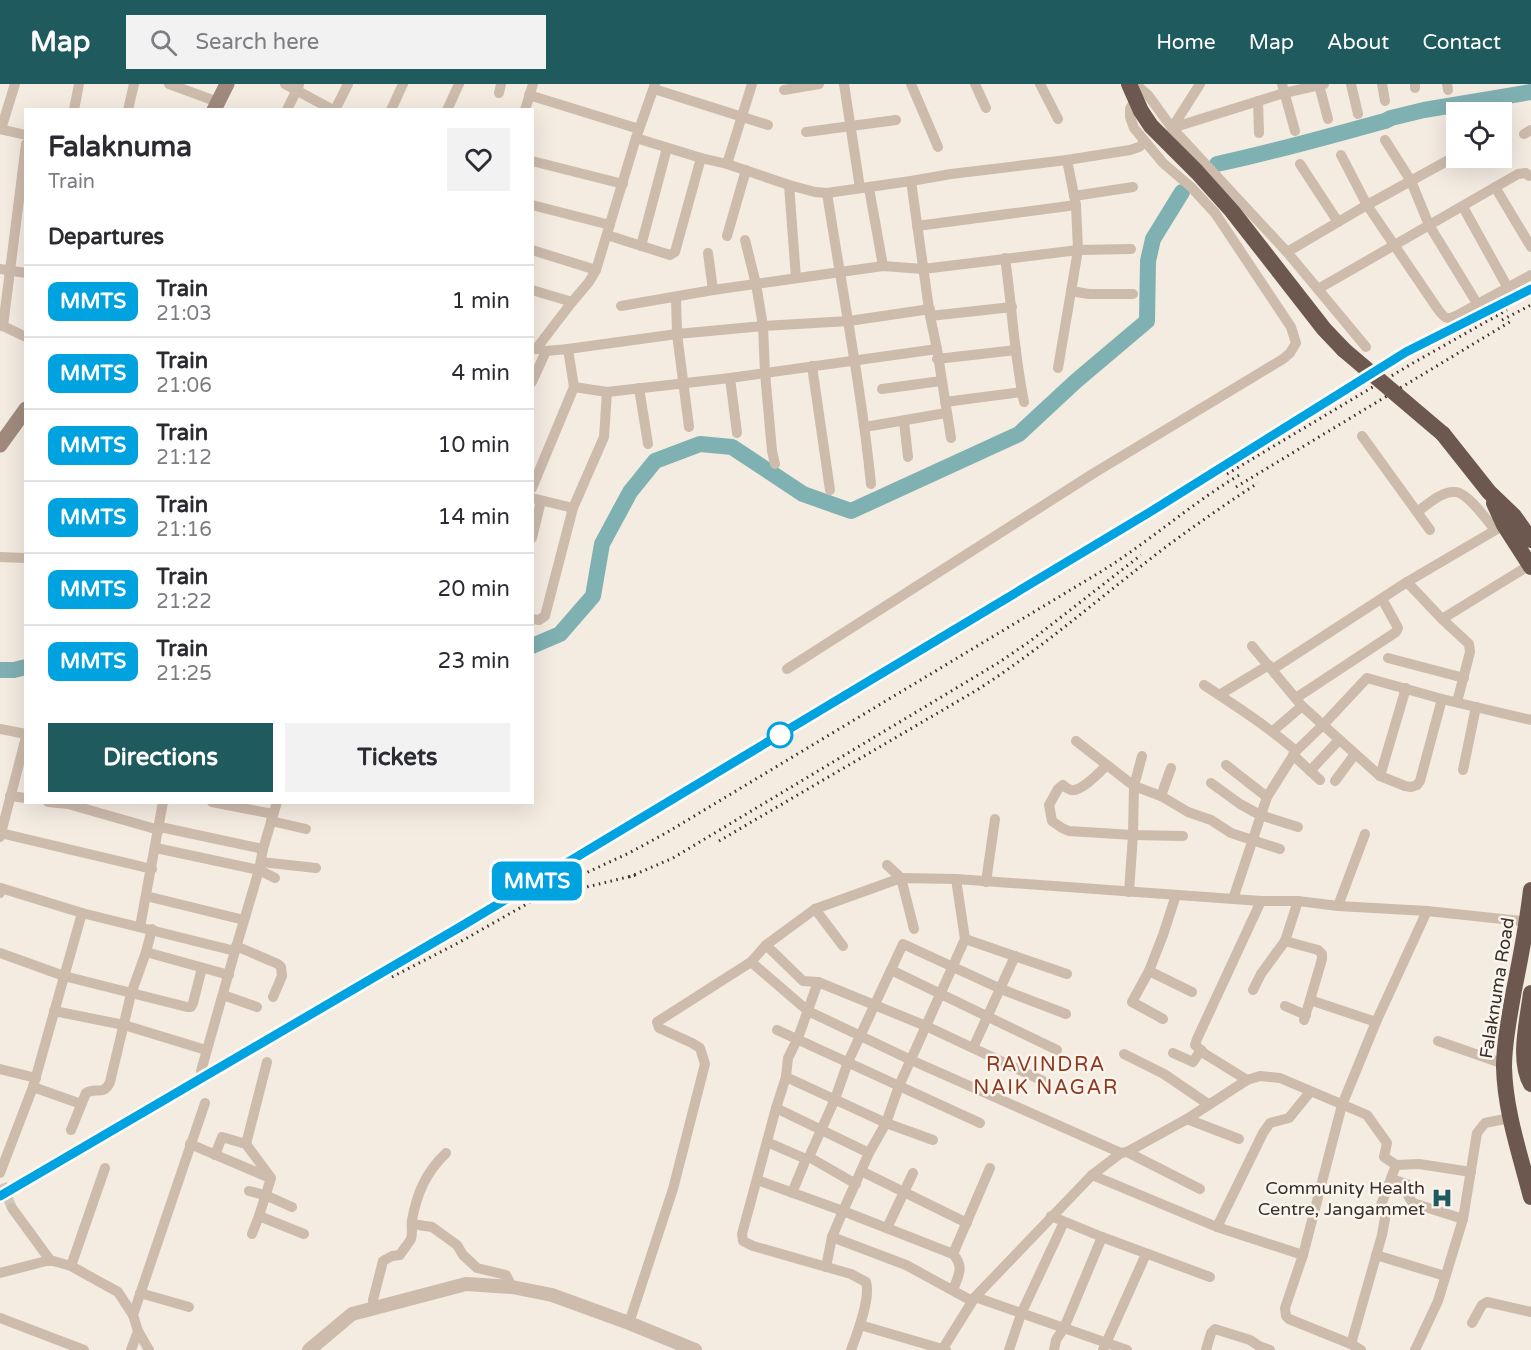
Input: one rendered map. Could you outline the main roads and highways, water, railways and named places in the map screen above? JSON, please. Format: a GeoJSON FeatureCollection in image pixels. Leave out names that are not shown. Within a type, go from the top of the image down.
{"type":"FeatureCollection","features":[{"type":"Feature","properties":{"kind":"highway"},"geometry":{"type":"LineString","coordinates":[[1132,90],[1141,111],[1151,126],[1232,211],[1324,329],[1344,350],[1443,434],[1489,492],[1514,516],[1531,540]]}},
{"type":"Feature","properties":{"kind":"highway"},"geometry":{"type":"LineString","coordinates":[[1489,492],[1500,527],[1531,566]]}},
{"type":"Feature","properties":{"kind":"highway","name":"Falaknuma Road"},"geometry":{"type":"LineString","coordinates":[[1531,890],[1529,922],[1512,1003],[1504,1065],[1505,1090],[1510,1118],[1531,1197]]}},
{"type":"Feature","properties":{"kind":"highway","name":"Falaknuma Road"},"geometry":{"type":"LineString","coordinates":[[1531,993],[1524,1063],[1531,1084]]}},
{"type":"Feature","properties":{"kind":"main road"},"geometry":{"type":"LineString","coordinates":[[216,106],[227,84]]}},
{"type":"Feature","properties":{"kind":"main road"},"geometry":{"type":"LineString","coordinates":[[0,445],[24,412]]}},
{"type":"Feature","properties":{"kind":"waterway"},"geometry":{"type":"LineString","coordinates":[[1217,164],[1301,144],[1424,110],[1531,92]]}},
{"type":"Feature","properties":{"kind":"waterway"},"geometry":{"type":"LineString","coordinates":[[534,645],[560,634],[593,596],[602,544],[630,492],[655,461],[700,444],[732,447],[803,494],[851,511],[1019,434],[1076,381],[1147,321],[1148,261],[1153,239],[1182,192]]}},
{"type":"Feature","properties":{"kind":"waterway"},"geometry":{"type":"LineString","coordinates":[[0,670],[24,668]]}},
{"type":"Feature","properties":{"kind":"tunnel"},"geometry":{"type":"LineString","coordinates":[[2,1184],[12,1208]]}},
{"type":"Feature","properties":{"kind":"railway"},"geometry":{"type":"LineString","coordinates":[[0,1196],[420,951],[1150,512],[1406,352],[1531,289]]}},
{"type":"Feature","properties":{"kind":"railway"},"geometry":{"type":"LineString","coordinates":[[1502,320],[1531,305]]}},
{"type":"Feature","properties":{"kind":"railway"},"geometry":{"type":"LineString","coordinates":[[1227,474],[1507,310]]}},
{"type":"Feature","properties":{"kind":"railway"},"geometry":{"type":"LineString","coordinates":[[1236,487],[1513,320]]}},
{"type":"Feature","properties":{"kind":"railway"},"geometry":{"type":"LineString","coordinates":[[392,977],[458,943],[562,884],[666,833],[1102,571],[1241,474]]}},
{"type":"Feature","properties":{"kind":"railway"},"geometry":{"type":"LineString","coordinates":[[719,841],[977,690],[1050,638],[1167,546],[1258,483]]}},
{"type":"Feature","properties":{"kind":"railway"},"geometry":{"type":"LineString","coordinates":[[629,877],[673,858],[998,663],[1029,642],[1141,555]]}},
{"type":"Feature","properties":{"kind":"railway"},"geometry":{"type":"LineString","coordinates":[[558,894],[636,875]]}},
{"type":"Feature","properties":{"kind":"train","name":"MMTS"},"geometry":{"type":"LineString","coordinates":[[0,1196],[460,927],[1150,512],[1406,352],[1531,289]]}},
{"type":"Feature","properties":{"kind":"place","name":"Community Health Centre, Jangammet"},"geometry":{"type":"Point","coordinates":[1442,1198]}},
{"type":"Feature","properties":{"kind":"district","name":"RAVINDRA NAIK NAGAR"},"geometry":{"type":"Point","coordinates":[1046,1076]}}]}
